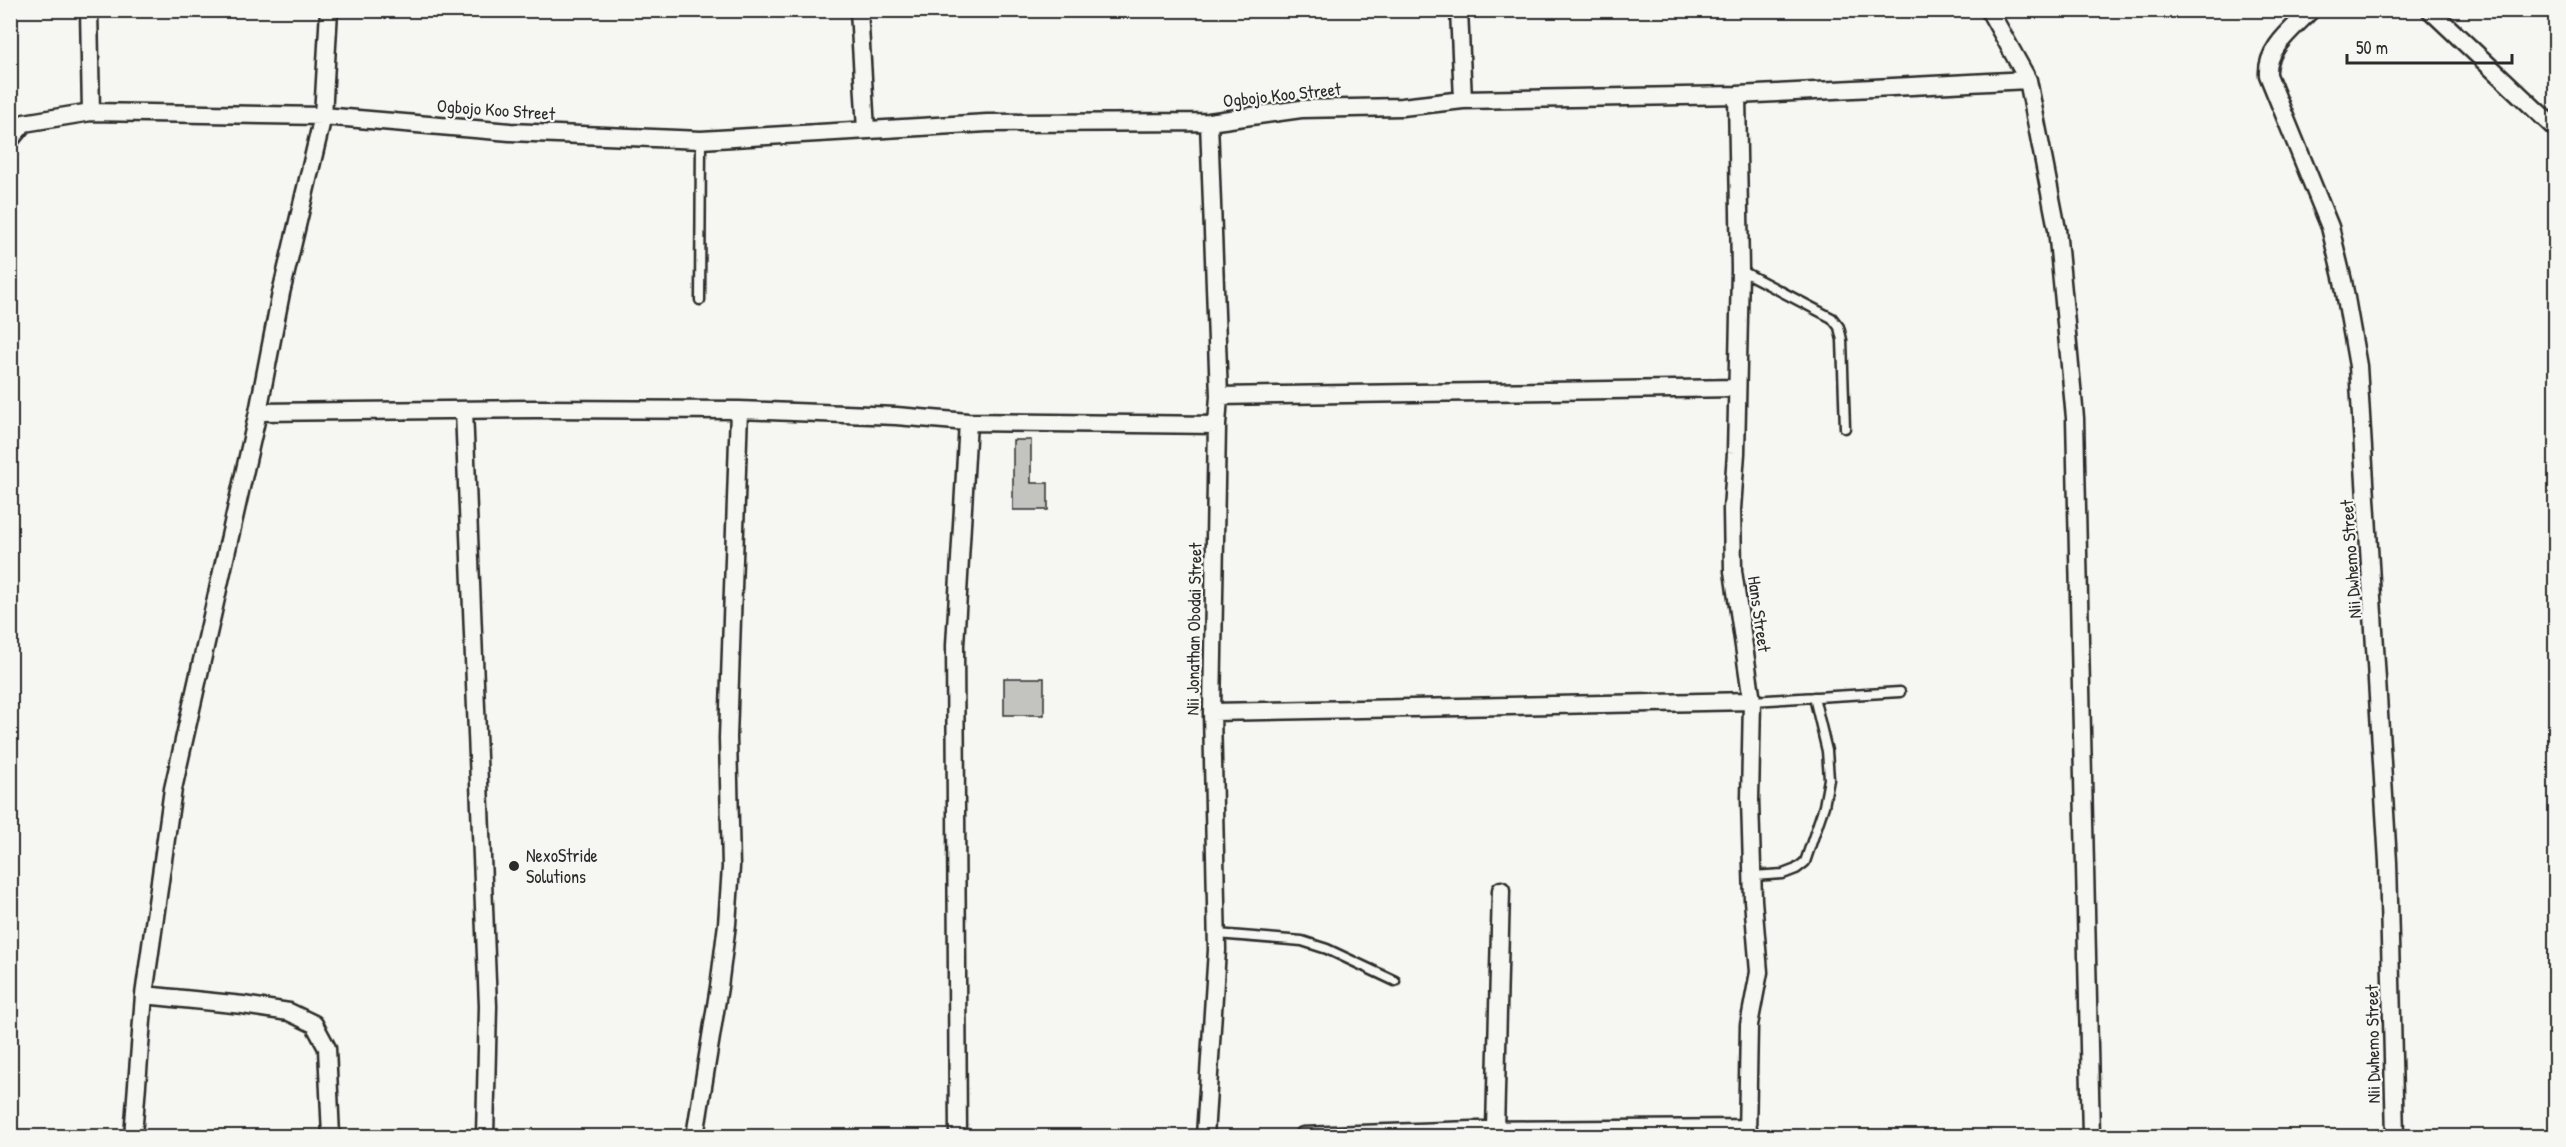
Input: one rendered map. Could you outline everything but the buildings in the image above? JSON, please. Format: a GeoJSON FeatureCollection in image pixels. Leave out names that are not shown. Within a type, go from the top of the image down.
{"type":"FeatureCollection","features":[{"type":"Feature","properties":{"kind":"street"},"geometry":{"type":"LineString","coordinates":[[89,10],[91,112]]}},
{"type":"Feature","properties":{"kind":"street"},"geometry":{"type":"LineString","coordinates":[[133,1137],[144,995],[173,789],[258,412],[281,293],[323,116],[329,10]]}},
{"type":"Feature","properties":{"kind":"street"},"geometry":{"type":"LineString","coordinates":[[859,10],[866,130]]}},
{"type":"Feature","properties":{"kind":"street"},"geometry":{"type":"LineString","coordinates":[[1460,10],[1463,100]]}},
{"type":"Feature","properties":{"kind":"street"},"geometry":{"type":"LineString","coordinates":[[1989,10],[2028,80],[2057,229],[2075,418],[2091,1137]]}},
{"type":"Feature","properties":{"kind":"street","name":"Nii Dwhemo Street"},"geometry":{"type":"LineString","coordinates":[[2311,10],[2274,49],[2267,66],[2268,75],[2330,227],[2343,281],[2358,366],[2388,861],[2394,1137]]}},
{"type":"Feature","properties":{"kind":"street"},"geometry":{"type":"LineString","coordinates":[[2430,10],[2556,129]]}},
{"type":"Feature","properties":{"kind":"street","name":"Ogbojo Koo Street"},"geometry":{"type":"LineString","coordinates":[[10,140],[24,123],[91,112],[323,116],[510,132],[701,140],[987,123],[1015,125],[1209,122],[1301,109],[1402,107],[1463,100],[1737,95],[2028,80]]}},
{"type":"Feature","properties":{"kind":"street","name":"Hans Street"},"geometry":{"type":"LineString","coordinates":[[1737,95],[1740,270],[1732,509],[1733,571],[1752,701],[1750,800],[1759,972],[1749,1025],[1747,1132]]}},
{"type":"Feature","properties":{"kind":"street","name":"Nii Jonathan Obodai Street"},"geometry":{"type":"LineString","coordinates":[[1205,1137],[1217,934],[1212,712],[1219,396],[1209,122]]}},
{"type":"Feature","properties":{"kind":"street"},"geometry":{"type":"LineString","coordinates":[[1219,396],[1737,388]]}},
{"type":"Feature","properties":{"kind":"street"},"geometry":{"type":"LineString","coordinates":[[464,410],[488,1006],[484,1137]]}},
{"type":"Feature","properties":{"kind":"street"},"geometry":{"type":"LineString","coordinates":[[258,412],[739,410],[896,416],[968,422],[1217,425]]}},
{"type":"Feature","properties":{"kind":"street"},"geometry":{"type":"LineString","coordinates":[[695,1137],[719,987],[730,890],[728,738],[739,410]]}},
{"type":"Feature","properties":{"kind":"street"},"geometry":{"type":"LineString","coordinates":[[958,1137],[955,645],[968,422]]}},
{"type":"Feature","properties":{"kind":"street"},"geometry":{"type":"LineString","coordinates":[[1212,712],[1752,701]]}},
{"type":"Feature","properties":{"kind":"street"},"geometry":{"type":"LineString","coordinates":[[1495,1130],[1501,891]]}},
{"type":"Feature","properties":{"kind":"street"},"geometry":{"type":"LineString","coordinates":[[144,995],[289,1012],[314,1024],[327,1048],[331,1137]]}},
{"type":"Feature","properties":{"kind":"street"},"geometry":{"type":"LineString","coordinates":[[1303,1137],[1472,1133],[1495,1130],[1747,1132]]}},
{"type":"Feature","properties":{"kind":"lane"},"geometry":{"type":"LineString","coordinates":[[700,300],[701,140]]}},
{"type":"Feature","properties":{"kind":"lane"},"geometry":{"type":"LineString","coordinates":[[1740,270],[1832,318],[1839,327],[1842,340],[1845,428]]}},
{"type":"Feature","properties":{"kind":"lane"},"geometry":{"type":"LineString","coordinates":[[1752,701],[1900,692]]}},
{"type":"Feature","properties":{"kind":"lane"},"geometry":{"type":"LineString","coordinates":[[1753,876],[1783,874],[1796,869],[1805,861],[1824,807],[1828,779],[1827,752],[1814,697]]}},
{"type":"Feature","properties":{"kind":"lane"},"geometry":{"type":"LineString","coordinates":[[1217,934],[1302,942],[1327,949],[1395,981]]}},
{"type":"Feature","properties":{"kind":"place","name":"NexoStride Solutions"},"geometry":{"type":"Point","coordinates":[514,866]}}]}
